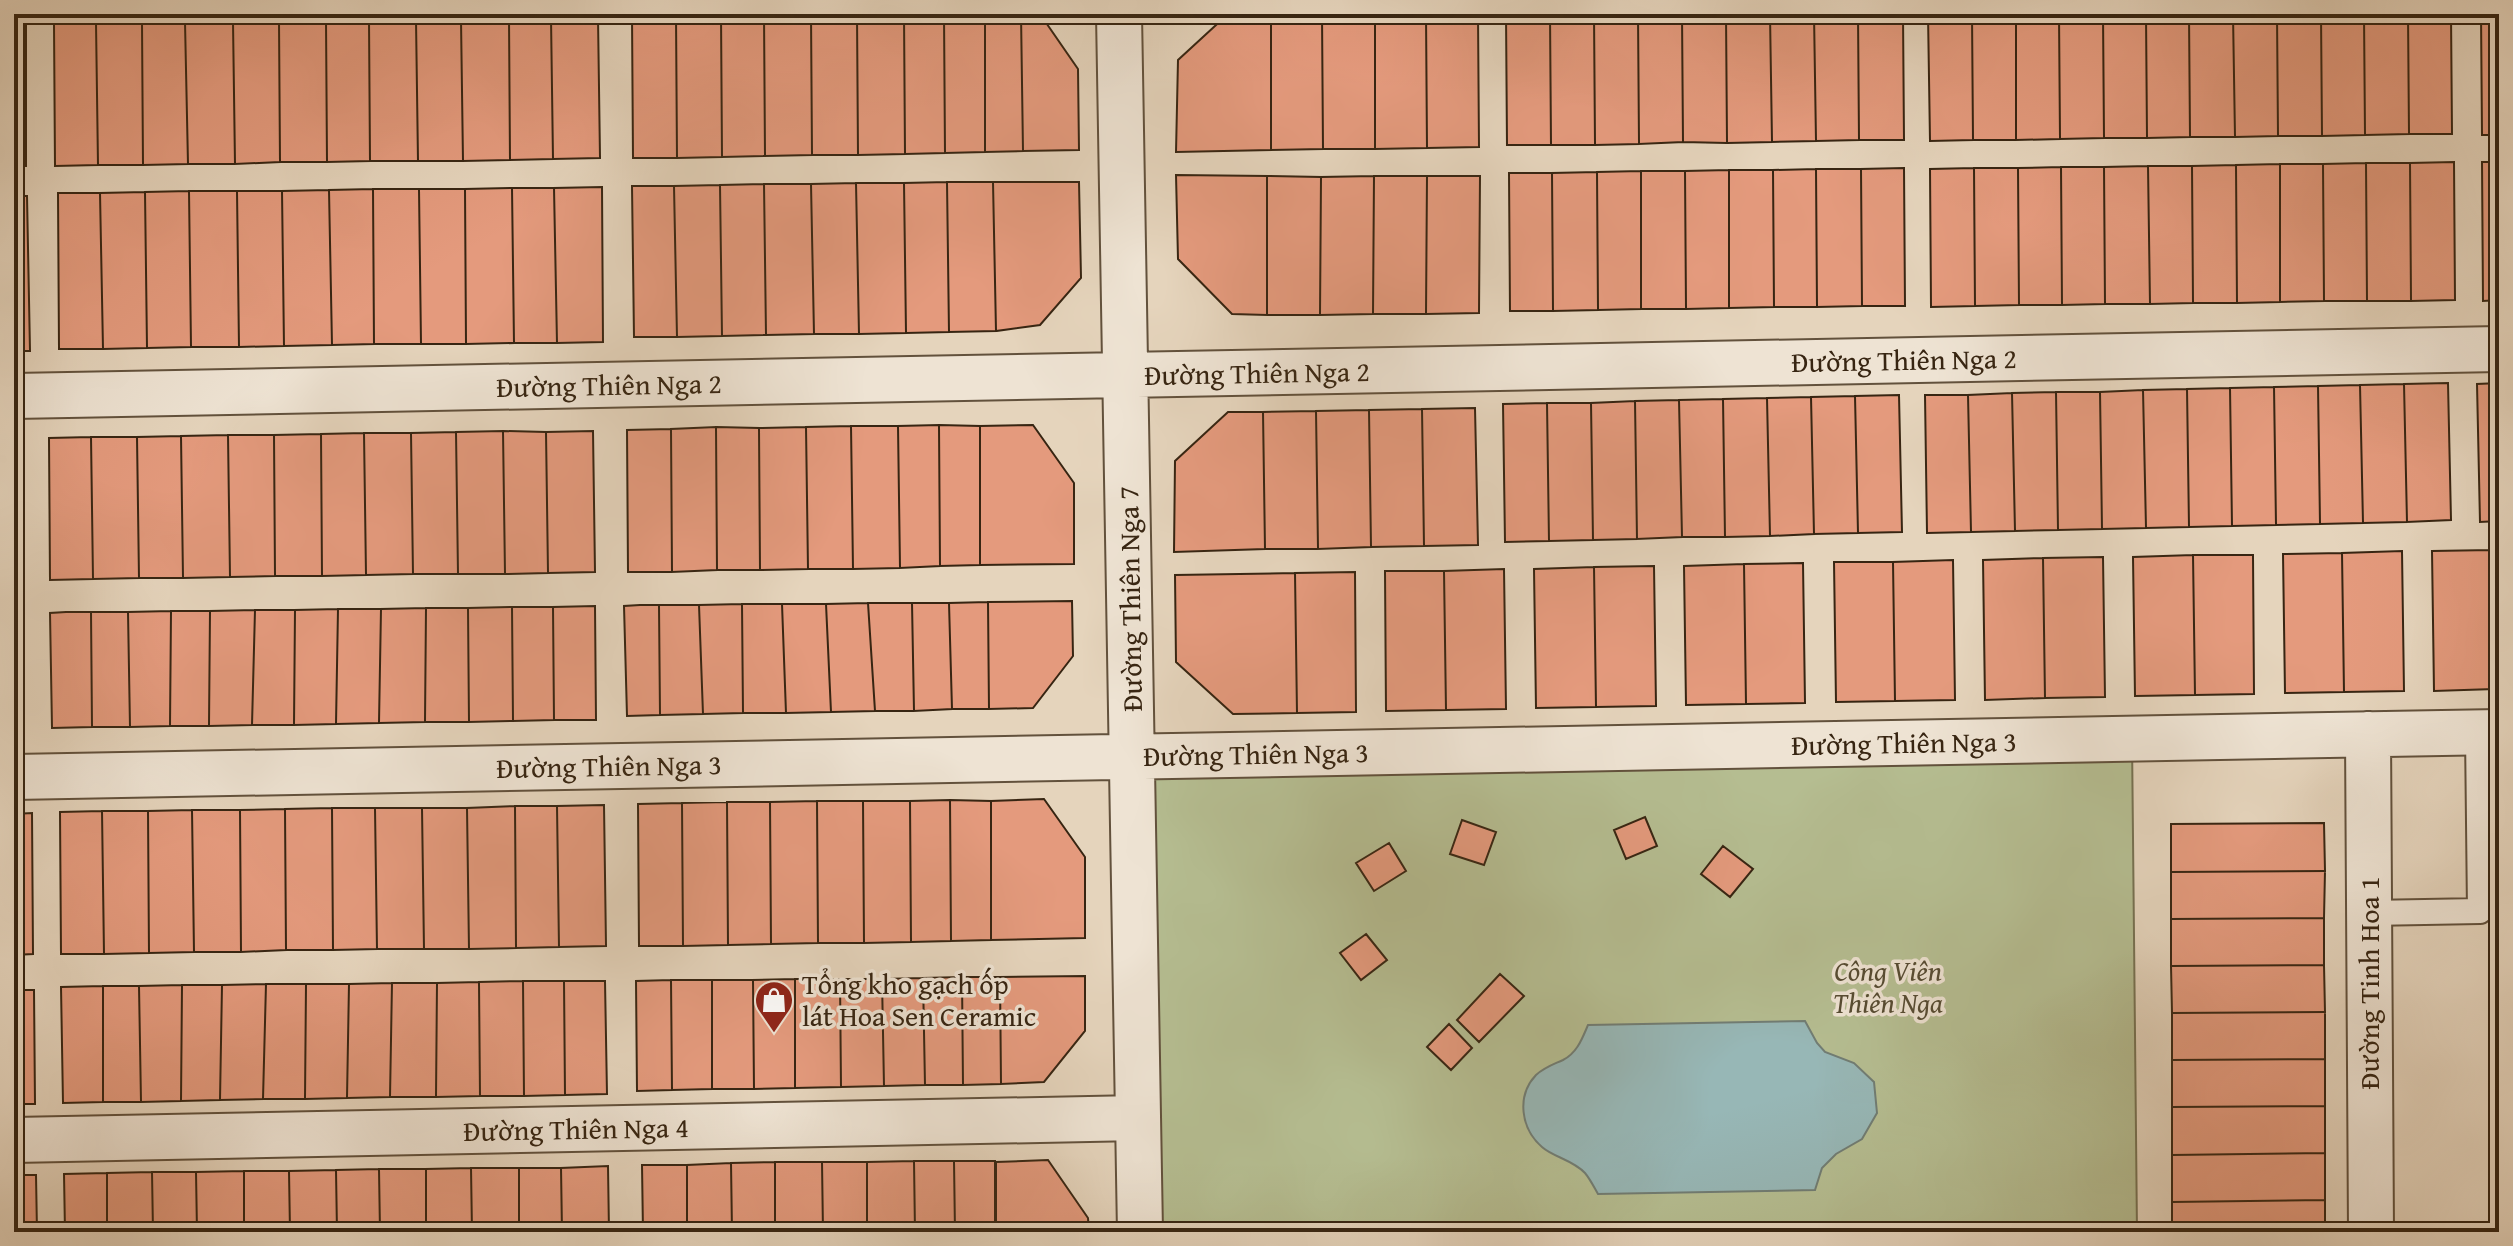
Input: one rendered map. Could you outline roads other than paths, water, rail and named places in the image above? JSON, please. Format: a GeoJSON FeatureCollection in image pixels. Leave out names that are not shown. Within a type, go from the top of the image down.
{"type":"FeatureCollection","features":[{"type":"Feature","properties":{"kind":"street","name":"Đường Thiên Nga 7"},"geometry":{"type":"LineString","coordinates":[[1119,14],[1140,1232]]}},
{"type":"Feature","properties":{"kind":"street","name":"Đường Thiên Nga 2"},"geometry":{"type":"LineString","coordinates":[[14,396],[2499,349]]}},
{"type":"Feature","properties":{"kind":"street","name":"Đường Thiên Nga 3"},"geometry":{"type":"LineString","coordinates":[[14,777],[2489,732]]}},
{"type":"Feature","properties":{"kind":"street","name":"Đường Tinh Hoa 1"},"geometry":{"type":"LineString","coordinates":[[2368,734],[2371,1232]]}},
{"type":"Feature","properties":{"kind":"street","name":"Đường Thiên Nga 4"},"geometry":{"type":"LineString","coordinates":[[14,1140],[1138,1118]]}},
{"type":"Feature","properties":{"kind":"lane"},"geometry":{"type":"LineString","coordinates":[[2369,913],[2480,911],[2489,732]]}},
{"type":"Feature","properties":{"kind":"water"},"geometry":{"type":"Polygon","coordinates":[[[1805,1021],[1825,1052],[1854,1063],[1874,1082],[1877,1113],[1862,1139],[1836,1154],[1822,1168],[1815,1190],[1598,1194],[1580,1169],[1542,1147],[1529,1131],[1524,1102],[1530,1083],[1542,1070],[1572,1054],[1588,1025],[1805,1021]]]}},
{"type":"Feature","properties":{"kind":"place","name":"Tổng kho gạch ốp lát Hoa Sen Ceramic"},"geometry":{"type":"Point","coordinates":[774,1034]}},
{"type":"Feature","properties":{"kind":"park label","name":"Công Viên Thiên Nga"},"geometry":{"type":"Point","coordinates":[1888,987]}}]}
